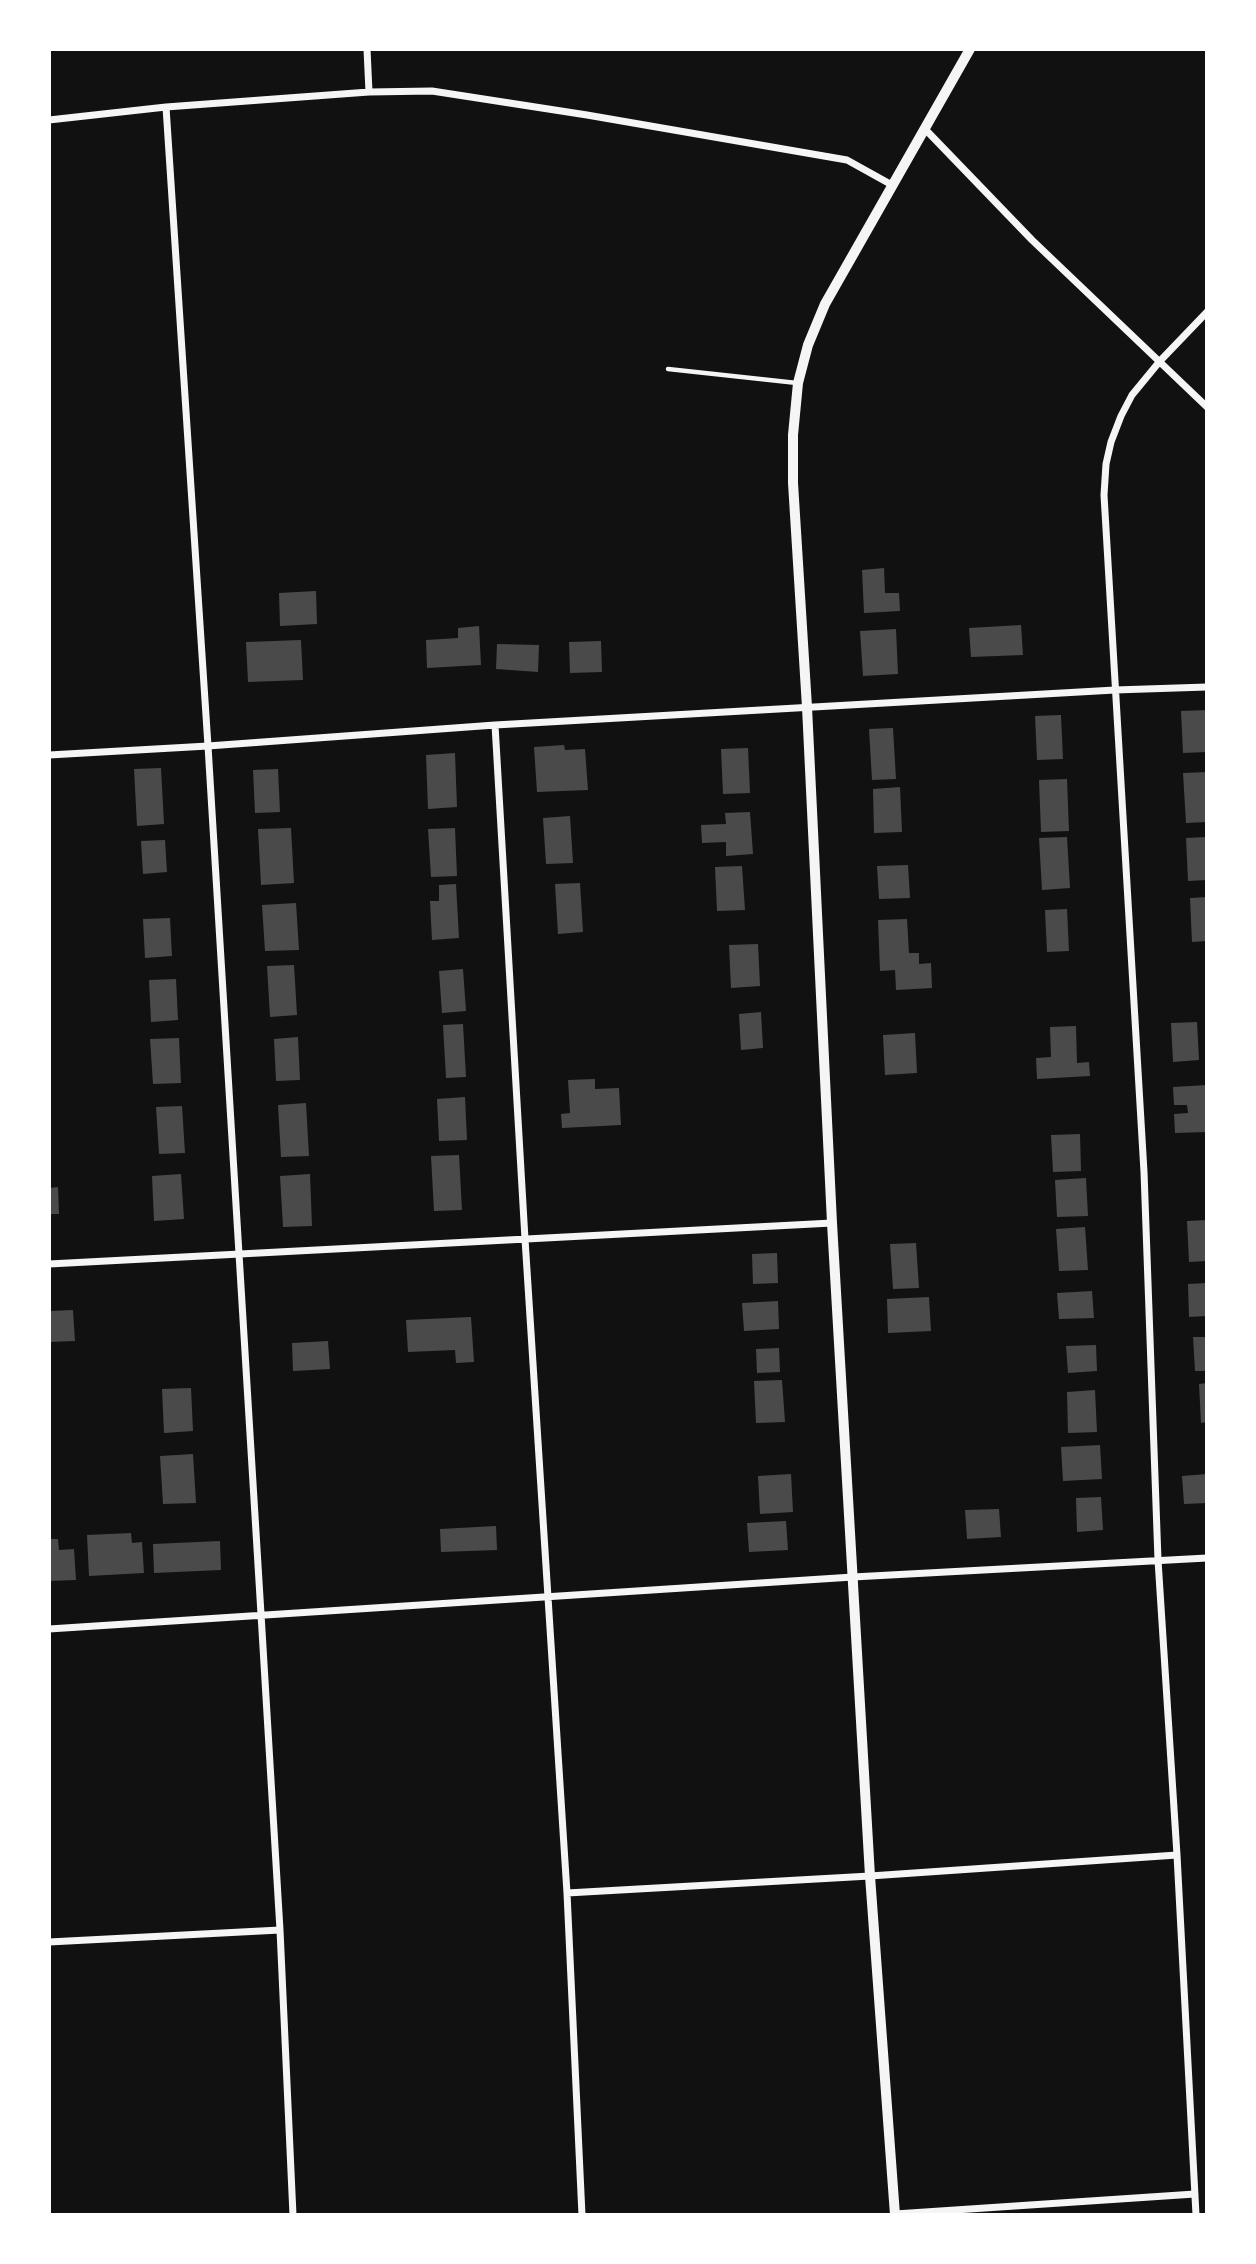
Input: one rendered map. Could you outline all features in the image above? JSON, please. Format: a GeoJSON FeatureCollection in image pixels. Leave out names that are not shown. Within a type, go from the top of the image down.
{"type":"FeatureCollection","features":[{"type":"Feature","properties":{"kind":"street"},"geometry":{"type":"LineString","coordinates":[[366,49],[369,92]]}},
{"type":"Feature","properties":{"kind":"street"},"geometry":{"type":"LineString","coordinates":[[970,49],[825,304],[808,345],[798,383],[793,435],[793,483],[807,707],[832,1223],[870,1876],[895,2215],[1195,2194]]}},
{"type":"Feature","properties":{"kind":"street"},"geometry":{"type":"LineString","coordinates":[[49,120],[166,107],[369,92],[432,91],[847,160],[892,185]]}},
{"type":"Feature","properties":{"kind":"street"},"geometry":{"type":"LineString","coordinates":[[166,107],[261,1614],[280,1930],[293,2215]]}},
{"type":"Feature","properties":{"kind":"street"},"geometry":{"type":"LineString","coordinates":[[924,128],[1032,240],[1207,407]]}},
{"type":"Feature","properties":{"kind":"street"},"geometry":{"type":"LineString","coordinates":[[1196,2215],[1158,1560],[1144,1172],[1104,495],[1111,442],[1132,395],[1207,312]]}},
{"type":"Feature","properties":{"kind":"street"},"geometry":{"type":"LineString","coordinates":[[49,755],[495,725],[1207,687]]}},
{"type":"Feature","properties":{"kind":"street"},"geometry":{"type":"LineString","coordinates":[[495,725],[567,1894],[582,2215]]}},
{"type":"Feature","properties":{"kind":"street"},"geometry":{"type":"LineString","coordinates":[[49,1264],[832,1223]]}},
{"type":"Feature","properties":{"kind":"street"},"geometry":{"type":"LineString","coordinates":[[49,1629],[853,1577],[1207,1558]]}},
{"type":"Feature","properties":{"kind":"street"},"geometry":{"type":"LineString","coordinates":[[567,1894],[1177,1855]]}},
{"type":"Feature","properties":{"kind":"street"},"geometry":{"type":"LineString","coordinates":[[49,1942],[280,1930]]}},
{"type":"Feature","properties":{"kind":"lane"},"geometry":{"type":"LineString","coordinates":[[668,369],[798,383]]}},
{"type":"Feature","properties":{"kind":"building"},"geometry":{"type":"Polygon","coordinates":[[[884,568],[885,593],[899,593],[900,611],[864,613],[862,570],[884,568]]]}},
{"type":"Feature","properties":{"kind":"building"},"geometry":{"type":"Polygon","coordinates":[[[316,591],[317,624],[280,626],[279,593],[316,591]]]}},
{"type":"Feature","properties":{"kind":"building"},"geometry":{"type":"Polygon","coordinates":[[[1021,625],[1023,655],[971,657],[969,628],[1021,625]]]}},
{"type":"Feature","properties":{"kind":"building"},"geometry":{"type":"Polygon","coordinates":[[[479,626],[481,665],[427,668],[426,640],[458,638],[458,628],[479,626]]]}},
{"type":"Feature","properties":{"kind":"building"},"geometry":{"type":"Polygon","coordinates":[[[896,629],[898,674],[863,676],[860,631],[896,629]]]}},
{"type":"Feature","properties":{"kind":"building"},"geometry":{"type":"Polygon","coordinates":[[[301,640],[303,680],[248,682],[246,642],[301,640]]]}},
{"type":"Feature","properties":{"kind":"building"},"geometry":{"type":"Polygon","coordinates":[[[601,641],[602,672],[570,673],[569,642],[601,641]]]}},
{"type":"Feature","properties":{"kind":"building"},"geometry":{"type":"Polygon","coordinates":[[[497,644],[539,645],[538,672],[496,669],[497,644]]]}},
{"type":"Feature","properties":{"kind":"building"},"geometry":{"type":"Polygon","coordinates":[[[1207,710],[1207,752],[1183,753],[1181,711],[1207,710]]]}},
{"type":"Feature","properties":{"kind":"building"},"geometry":{"type":"Polygon","coordinates":[[[1061,715],[1063,759],[1037,760],[1035,716],[1061,715]]]}},
{"type":"Feature","properties":{"kind":"building"},"geometry":{"type":"Polygon","coordinates":[[[893,728],[896,779],[872,780],[869,729],[893,728]]]}},
{"type":"Feature","properties":{"kind":"building"},"geometry":{"type":"Polygon","coordinates":[[[564,745],[565,750],[585,749],[588,790],[537,792],[534,747],[564,745]]]}},
{"type":"Feature","properties":{"kind":"building"},"geometry":{"type":"Polygon","coordinates":[[[748,748],[750,793],[723,794],[721,749],[748,748]]]}},
{"type":"Feature","properties":{"kind":"building"},"geometry":{"type":"Polygon","coordinates":[[[455,753],[457,807],[428,809],[426,755],[455,753]]]}},
{"type":"Feature","properties":{"kind":"building"},"geometry":{"type":"Polygon","coordinates":[[[161,768],[164,824],[137,826],[134,769],[161,768]]]}},
{"type":"Feature","properties":{"kind":"building"},"geometry":{"type":"Polygon","coordinates":[[[278,769],[280,812],[255,813],[253,770],[278,769]]]}},
{"type":"Feature","properties":{"kind":"building"},"geometry":{"type":"Polygon","coordinates":[[[1207,772],[1207,822],[1186,823],[1183,773],[1207,772]]]}},
{"type":"Feature","properties":{"kind":"building"},"geometry":{"type":"Polygon","coordinates":[[[1067,779],[1069,831],[1041,832],[1039,780],[1067,779]]]}},
{"type":"Feature","properties":{"kind":"building"},"geometry":{"type":"Polygon","coordinates":[[[900,787],[902,832],[874,833],[873,789],[900,787]]]}},
{"type":"Feature","properties":{"kind":"building"},"geometry":{"type":"Polygon","coordinates":[[[750,812],[753,854],[726,856],[726,842],[702,843],[701,825],[726,824],[725,813],[750,812]]]}},
{"type":"Feature","properties":{"kind":"building"},"geometry":{"type":"Polygon","coordinates":[[[570,816],[573,863],[546,864],[543,818],[570,816]]]}},
{"type":"Feature","properties":{"kind":"building"},"geometry":{"type":"Polygon","coordinates":[[[291,828],[294,883],[261,885],[258,829],[291,828]]]}},
{"type":"Feature","properties":{"kind":"building"},"geometry":{"type":"Polygon","coordinates":[[[455,828],[457,876],[431,877],[428,829],[455,828]]]}},
{"type":"Feature","properties":{"kind":"building"},"geometry":{"type":"Polygon","coordinates":[[[1067,837],[1070,888],[1042,890],[1039,838],[1067,837]]]}},
{"type":"Feature","properties":{"kind":"building"},"geometry":{"type":"Polygon","coordinates":[[[1207,837],[1207,880],[1188,881],[1186,838],[1207,837]]]}},
{"type":"Feature","properties":{"kind":"building"},"geometry":{"type":"Polygon","coordinates":[[[165,840],[167,872],[143,874],[141,841],[165,840]]]}},
{"type":"Feature","properties":{"kind":"building"},"geometry":{"type":"Polygon","coordinates":[[[908,865],[910,898],[879,899],[877,866],[908,865]]]}},
{"type":"Feature","properties":{"kind":"building"},"geometry":{"type":"Polygon","coordinates":[[[742,866],[745,910],[717,911],[715,867],[742,866]]]}},
{"type":"Feature","properties":{"kind":"building"},"geometry":{"type":"Polygon","coordinates":[[[580,883],[583,932],[558,934],[555,884],[580,883]]]}},
{"type":"Feature","properties":{"kind":"building"},"geometry":{"type":"Polygon","coordinates":[[[456,884],[459,938],[432,940],[430,901],[439,901],[439,885],[456,884]]]}},
{"type":"Feature","properties":{"kind":"building"},"geometry":{"type":"Polygon","coordinates":[[[1207,897],[1207,941],[1192,942],[1190,898],[1207,897]]]}},
{"type":"Feature","properties":{"kind":"building"},"geometry":{"type":"Polygon","coordinates":[[[296,903],[299,950],[265,951],[262,905],[296,903]]]}},
{"type":"Feature","properties":{"kind":"building"},"geometry":{"type":"Polygon","coordinates":[[[1067,909],[1069,951],[1047,952],[1045,910],[1067,909]]]}},
{"type":"Feature","properties":{"kind":"building"},"geometry":{"type":"Polygon","coordinates":[[[170,918],[172,956],[145,958],[143,919],[170,918]]]}},
{"type":"Feature","properties":{"kind":"building"},"geometry":{"type":"Polygon","coordinates":[[[907,919],[909,953],[919,953],[919,964],[931,963],[932,988],[896,990],[895,970],[880,971],[878,920],[907,919]]]}},
{"type":"Feature","properties":{"kind":"building"},"geometry":{"type":"Polygon","coordinates":[[[758,944],[760,986],[731,988],[729,945],[758,944]]]}},
{"type":"Feature","properties":{"kind":"building"},"geometry":{"type":"Polygon","coordinates":[[[294,965],[297,1015],[270,1017],[267,966],[294,965]]]}},
{"type":"Feature","properties":{"kind":"building"},"geometry":{"type":"Polygon","coordinates":[[[463,969],[466,1011],[442,1013],[439,971],[463,969]]]}},
{"type":"Feature","properties":{"kind":"building"},"geometry":{"type":"Polygon","coordinates":[[[176,979],[178,1020],[151,1022],[149,980],[176,979]]]}},
{"type":"Feature","properties":{"kind":"building"},"geometry":{"type":"Polygon","coordinates":[[[761,1012],[763,1048],[741,1050],[739,1014],[761,1012]]]}},
{"type":"Feature","properties":{"kind":"building"},"geometry":{"type":"Polygon","coordinates":[[[1197,1022],[1199,1060],[1173,1062],[1171,1023],[1197,1022]]]}},
{"type":"Feature","properties":{"kind":"building"},"geometry":{"type":"Polygon","coordinates":[[[463,1024],[466,1077],[446,1078],[443,1025],[463,1024]]]}},
{"type":"Feature","properties":{"kind":"building"},"geometry":{"type":"Polygon","coordinates":[[[1076,1026],[1077,1063],[1089,1062],[1090,1076],[1037,1079],[1036,1058],[1051,1057],[1050,1027],[1076,1026]]]}},
{"type":"Feature","properties":{"kind":"building"},"geometry":{"type":"Polygon","coordinates":[[[915,1033],[917,1073],[885,1075],[883,1035],[915,1033]]]}},
{"type":"Feature","properties":{"kind":"building"},"geometry":{"type":"Polygon","coordinates":[[[298,1037],[300,1080],[276,1081],[274,1039],[298,1037]]]}},
{"type":"Feature","properties":{"kind":"building"},"geometry":{"type":"Polygon","coordinates":[[[179,1038],[181,1083],[153,1084],[150,1039],[179,1038]]]}},
{"type":"Feature","properties":{"kind":"building"},"geometry":{"type":"Polygon","coordinates":[[[595,1079],[595,1089],[619,1088],[621,1125],[562,1128],[561,1114],[570,1113],[568,1080],[595,1079]]]}},
{"type":"Feature","properties":{"kind":"building"},"geometry":{"type":"Polygon","coordinates":[[[1207,1085],[1207,1132],[1175,1133],[1174,1114],[1188,1113],[1187,1105],[1174,1105],[1173,1087],[1207,1085]]]}},
{"type":"Feature","properties":{"kind":"building"},"geometry":{"type":"Polygon","coordinates":[[[465,1097],[467,1140],[439,1141],[437,1099],[465,1097]]]}},
{"type":"Feature","properties":{"kind":"building"},"geometry":{"type":"Polygon","coordinates":[[[306,1103],[309,1156],[281,1157],[278,1105],[306,1103]]]}},
{"type":"Feature","properties":{"kind":"building"},"geometry":{"type":"Polygon","coordinates":[[[182,1106],[185,1153],[159,1154],[156,1107],[182,1106]]]}},
{"type":"Feature","properties":{"kind":"building"},"geometry":{"type":"Polygon","coordinates":[[[1080,1134],[1081,1171],[1053,1172],[1051,1135],[1080,1134]]]}},
{"type":"Feature","properties":{"kind":"building"},"geometry":{"type":"Polygon","coordinates":[[[459,1155],[462,1210],[434,1211],[431,1156],[459,1155]]]}},
{"type":"Feature","properties":{"kind":"building"},"geometry":{"type":"Polygon","coordinates":[[[181,1174],[184,1219],[154,1221],[152,1176],[181,1174]]]}},
{"type":"Feature","properties":{"kind":"building"},"geometry":{"type":"Polygon","coordinates":[[[310,1174],[312,1226],[283,1227],[280,1176],[310,1174]]]}},
{"type":"Feature","properties":{"kind":"building"},"geometry":{"type":"Polygon","coordinates":[[[1086,1178],[1088,1216],[1057,1217],[1055,1180],[1086,1178]]]}},
{"type":"Feature","properties":{"kind":"building"},"geometry":{"type":"Polygon","coordinates":[[[58,1187],[59,1214],[49,1214],[49,1188],[58,1187]]]}},
{"type":"Feature","properties":{"kind":"building"},"geometry":{"type":"Polygon","coordinates":[[[1207,1220],[1207,1261],[1189,1262],[1187,1221],[1207,1220]]]}},
{"type":"Feature","properties":{"kind":"building"},"geometry":{"type":"Polygon","coordinates":[[[1085,1227],[1088,1270],[1059,1271],[1056,1229],[1085,1227]]]}},
{"type":"Feature","properties":{"kind":"building"},"geometry":{"type":"Polygon","coordinates":[[[916,1243],[919,1288],[893,1289],[890,1244],[916,1243]]]}},
{"type":"Feature","properties":{"kind":"building"},"geometry":{"type":"Polygon","coordinates":[[[777,1253],[778,1283],[753,1284],[752,1254],[777,1253]]]}},
{"type":"Feature","properties":{"kind":"building"},"geometry":{"type":"Polygon","coordinates":[[[1207,1283],[1207,1316],[1189,1317],[1188,1284],[1207,1283]]]}},
{"type":"Feature","properties":{"kind":"building"},"geometry":{"type":"Polygon","coordinates":[[[1092,1291],[1094,1318],[1059,1319],[1057,1293],[1092,1291]]]}},
{"type":"Feature","properties":{"kind":"building"},"geometry":{"type":"Polygon","coordinates":[[[929,1297],[931,1331],[888,1333],[887,1299],[929,1297]]]}},
{"type":"Feature","properties":{"kind":"building"},"geometry":{"type":"Polygon","coordinates":[[[778,1301],[779,1329],[744,1331],[742,1303],[778,1301]]]}},
{"type":"Feature","properties":{"kind":"building"},"geometry":{"type":"Polygon","coordinates":[[[73,1310],[75,1341],[49,1342],[49,1311],[73,1310]]]}},
{"type":"Feature","properties":{"kind":"building"},"geometry":{"type":"Polygon","coordinates":[[[471,1317],[474,1362],[456,1363],[455,1350],[408,1352],[406,1320],[471,1317]]]}},
{"type":"Feature","properties":{"kind":"building"},"geometry":{"type":"Polygon","coordinates":[[[1193,1337],[1207,1337],[1207,1371],[1195,1371],[1193,1337]]]}},
{"type":"Feature","properties":{"kind":"building"},"geometry":{"type":"Polygon","coordinates":[[[328,1341],[330,1369],[293,1371],[292,1343],[328,1341]]]}},
{"type":"Feature","properties":{"kind":"building"},"geometry":{"type":"Polygon","coordinates":[[[1096,1345],[1097,1371],[1068,1373],[1066,1346],[1096,1345]]]}},
{"type":"Feature","properties":{"kind":"building"},"geometry":{"type":"Polygon","coordinates":[[[779,1348],[780,1372],[757,1373],[756,1349],[779,1348]]]}},
{"type":"Feature","properties":{"kind":"building"},"geometry":{"type":"Polygon","coordinates":[[[782,1380],[785,1422],[756,1423],[754,1381],[782,1380]]]}},
{"type":"Feature","properties":{"kind":"building"},"geometry":{"type":"Polygon","coordinates":[[[1207,1383],[1207,1422],[1201,1423],[1199,1384],[1207,1383]]]}},
{"type":"Feature","properties":{"kind":"building"},"geometry":{"type":"Polygon","coordinates":[[[191,1388],[193,1431],[164,1433],[162,1389],[191,1388]]]}},
{"type":"Feature","properties":{"kind":"building"},"geometry":{"type":"Polygon","coordinates":[[[1095,1390],[1097,1432],[1068,1433],[1067,1392],[1095,1390]]]}},
{"type":"Feature","properties":{"kind":"building"},"geometry":{"type":"Polygon","coordinates":[[[1100,1445],[1102,1479],[1063,1481],[1061,1447],[1100,1445]]]}},
{"type":"Feature","properties":{"kind":"building"},"geometry":{"type":"Polygon","coordinates":[[[193,1454],[196,1503],[163,1504],[160,1456],[193,1454]]]}},
{"type":"Feature","properties":{"kind":"building"},"geometry":{"type":"Polygon","coordinates":[[[791,1474],[793,1512],[760,1514],[758,1476],[791,1474]]]}},
{"type":"Feature","properties":{"kind":"building"},"geometry":{"type":"Polygon","coordinates":[[[1207,1474],[1207,1503],[1184,1504],[1182,1476],[1207,1474]]]}},
{"type":"Feature","properties":{"kind":"building"},"geometry":{"type":"Polygon","coordinates":[[[1101,1497],[1103,1530],[1077,1532],[1076,1498],[1101,1497]]]}},
{"type":"Feature","properties":{"kind":"building"},"geometry":{"type":"Polygon","coordinates":[[[999,1509],[1001,1537],[967,1539],[965,1510],[999,1509]]]}},
{"type":"Feature","properties":{"kind":"building"},"geometry":{"type":"Polygon","coordinates":[[[786,1521],[788,1550],[749,1552],[747,1523],[786,1521]]]}},
{"type":"Feature","properties":{"kind":"building"},"geometry":{"type":"Polygon","coordinates":[[[496,1526],[497,1550],[441,1552],[440,1529],[496,1526]]]}},
{"type":"Feature","properties":{"kind":"building"},"geometry":{"type":"Polygon","coordinates":[[[131,1533],[132,1543],[142,1542],[144,1573],[89,1576],[87,1535],[131,1533]]]}},
{"type":"Feature","properties":{"kind":"building"},"geometry":{"type":"Polygon","coordinates":[[[49,1539],[58,1539],[59,1550],[74,1549],[76,1580],[49,1581],[49,1539]]]}},
{"type":"Feature","properties":{"kind":"building"},"geometry":{"type":"Polygon","coordinates":[[[220,1541],[221,1570],[154,1573],[153,1544],[220,1541]]]}}]}
